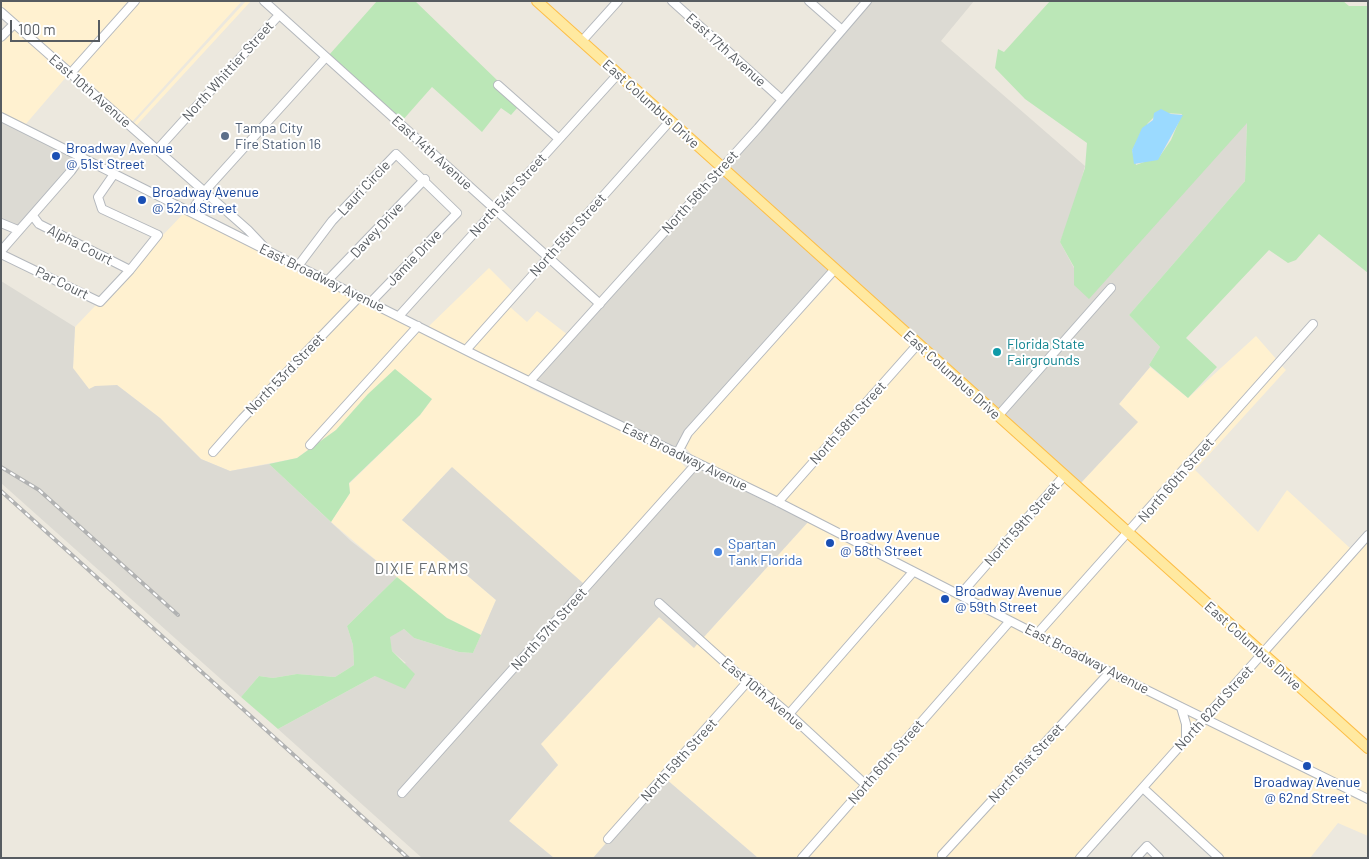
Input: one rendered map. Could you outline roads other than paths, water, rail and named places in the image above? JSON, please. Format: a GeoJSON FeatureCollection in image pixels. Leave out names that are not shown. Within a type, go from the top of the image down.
{"type":"FeatureCollection","features":[{"type":"Feature","properties":{"kind":"main road","name":"East Columbus Drive"},"geometry":{"type":"LineString","coordinates":[[537,1],[1368,748]]}},
{"type":"Feature","properties":{"kind":"street"},"geometry":{"type":"LineString","coordinates":[[70,74],[135,1]]}},
{"type":"Feature","properties":{"kind":"street","name":"East 14th Avenue"},"geometry":{"type":"LineString","coordinates":[[264,1],[600,304]]}},
{"type":"Feature","properties":{"kind":"street"},"geometry":{"type":"LineString","coordinates":[[582,41],[618,1]]}},
{"type":"Feature","properties":{"kind":"street","name":"East 17th Avenue"},"geometry":{"type":"LineString","coordinates":[[672,1],[781,99]]}},
{"type":"Feature","properties":{"kind":"street"},"geometry":{"type":"LineString","coordinates":[[809,1],[842,30]]}},
{"type":"Feature","properties":{"kind":"street","name":"North 56th Street"},"geometry":{"type":"LineString","coordinates":[[530,381],[722,168],[867,1]]}},
{"type":"Feature","properties":{"kind":"street","name":"East 10th Avenue"},"geometry":{"type":"LineString","coordinates":[[1,12],[261,243],[267,251]]}},
{"type":"Feature","properties":{"kind":"street","name":"North Whittier Street"},"geometry":{"type":"LineString","coordinates":[[157,150],[279,15]]}},
{"type":"Feature","properties":{"kind":"street"},"geometry":{"type":"LineString","coordinates":[[1,37],[14,24]]}},
{"type":"Feature","properties":{"kind":"street"},"geometry":{"type":"LineString","coordinates":[[191,212],[204,192],[326,57]]}},
{"type":"Feature","properties":{"kind":"street","name":"North 54th Street"},"geometry":{"type":"LineString","coordinates":[[400,316],[618,74]]}},
{"type":"Feature","properties":{"kind":"street"},"geometry":{"type":"LineString","coordinates":[[498,85],[558,139]]}},
{"type":"Feature","properties":{"kind":"street","name":"East Broadway Avenue"},"geometry":{"type":"LineString","coordinates":[[1,117],[696,464],[778,502],[1110,672],[1368,799]]}},
{"type":"Feature","properties":{"kind":"street","name":"North 55th Street"},"geometry":{"type":"LineString","coordinates":[[466,350],[670,121]]}},
{"type":"Feature","properties":{"kind":"street","name":"Lauri Circle"},"geometry":{"type":"LineString","coordinates":[[298,266],[332,222],[396,154],[425,179],[457,212]]}},
{"type":"Feature","properties":{"kind":"street"},"geometry":{"type":"LineString","coordinates":[[1,253],[18,230],[81,157]]}},
{"type":"Feature","properties":{"kind":"street","name":"Par Court"},"geometry":{"type":"LineString","coordinates":[[1,253],[100,302],[130,270],[158,235],[102,209],[99,204],[101,191],[114,174]]}},
{"type":"Feature","properties":{"kind":"street","name":"Davey Drive"},"geometry":{"type":"LineString","coordinates":[[328,280],[425,179]]}},
{"type":"Feature","properties":{"kind":"street","name":"Jamie Drive"},"geometry":{"type":"LineString","coordinates":[[371,302],[457,212]]}},
{"type":"Feature","properties":{"kind":"street","name":"Alpha Court"},"geometry":{"type":"LineString","coordinates":[[32,216],[39,224],[130,270]]}},
{"type":"Feature","properties":{"kind":"street"},"geometry":{"type":"LineString","coordinates":[[1,223],[18,230]]}},
{"type":"Feature","properties":{"kind":"street"},"geometry":{"type":"LineString","coordinates":[[677,454],[688,433],[835,269]]}},
{"type":"Feature","properties":{"kind":"street"},"geometry":{"type":"LineString","coordinates":[[998,416],[1111,288]]}},
{"type":"Feature","properties":{"kind":"street","name":"North 53rd Street"},"geometry":{"type":"LineString","coordinates":[[213,452],[242,419],[359,297]]}},
{"type":"Feature","properties":{"kind":"street","name":"North 60th Street"},"geometry":{"type":"LineString","coordinates":[[1037,634],[1313,324]]}},
{"type":"Feature","properties":{"kind":"street"},"geometry":{"type":"LineString","coordinates":[[310,445],[418,326]]}},
{"type":"Feature","properties":{"kind":"street","name":"North 58th Street"},"geometry":{"type":"LineString","coordinates":[[778,502],[918,344]]}},
{"type":"Feature","properties":{"kind":"street","name":"North 57th Street"},"geometry":{"type":"LineString","coordinates":[[402,793],[696,464]]}},
{"type":"Feature","properties":{"kind":"street","name":"North 59th Street"},"geometry":{"type":"LineString","coordinates":[[960,595],[1064,476]]}},
{"type":"Feature","properties":{"kind":"street","name":"North 62nd Street"},"geometry":{"type":"LineString","coordinates":[[1080,858],[1368,535]]}},
{"type":"Feature","properties":{"kind":"street"},"geometry":{"type":"LineString","coordinates":[[789,714],[913,572]]}},
{"type":"Feature","properties":{"kind":"street","name":"East 10th Avenue"},"geometry":{"type":"LineString","coordinates":[[659,603],[740,676],[749,680],[789,714],[866,785]]}},
{"type":"Feature","properties":{"kind":"street","name":"North 60th Street"},"geometry":{"type":"LineString","coordinates":[[802,858],[1010,621]]}},
{"type":"Feature","properties":{"kind":"street","name":"North 61st Street"},"geometry":{"type":"LineString","coordinates":[[942,855],[1110,672]]}},
{"type":"Feature","properties":{"kind":"street","name":"North 59th Street"},"geometry":{"type":"LineString","coordinates":[[608,839],[749,680]]}},
{"type":"Feature","properties":{"kind":"street"},"geometry":{"type":"LineString","coordinates":[[1181,707],[1186,724],[1186,738]]}},
{"type":"Feature","properties":{"kind":"street"},"geometry":{"type":"LineString","coordinates":[[1143,788],[1219,858]]}},
{"type":"Feature","properties":{"kind":"street"},"geometry":{"type":"LineString","coordinates":[[1136,858],[1147,846],[1160,858]]}},
{"type":"Feature","properties":{"kind":"water"},"geometry":{"type":"Polygon","coordinates":[[[1161,109],[1171,114],[1183,115],[1158,160],[1134,164],[1132,150],[1142,128],[1153,120],[1154,113],[1161,109]]]}},
{"type":"Feature","properties":{"kind":"railway"},"geometry":{"type":"LineString","coordinates":[[1,467],[39,490],[178,615]]}},
{"type":"Feature","properties":{"kind":"railway"},"geometry":{"type":"LineString","coordinates":[[1,491],[408,858]]}},
{"type":"Feature","properties":{"kind":"place","name":"Tampa City Fire Station 16"},"geometry":{"type":"Point","coordinates":[225,136]}},
{"type":"Feature","properties":{"kind":"place","name":"Broadway Avenue @ 51st Street"},"geometry":{"type":"Point","coordinates":[56,156]}},
{"type":"Feature","properties":{"kind":"place","name":"Broadway Avenue @ 52nd Street"},"geometry":{"type":"Point","coordinates":[142,200]}},
{"type":"Feature","properties":{"kind":"place","name":"Florida State Fairgrounds"},"geometry":{"type":"Point","coordinates":[997,352]}},
{"type":"Feature","properties":{"kind":"place","name":"Broadwy Avenue @ 58th Street"},"geometry":{"type":"Point","coordinates":[830,543]}},
{"type":"Feature","properties":{"kind":"place","name":"Spartan Tank Florida"},"geometry":{"type":"Point","coordinates":[718,552]}},
{"type":"Feature","properties":{"kind":"place","name":"Broadway Avenue @ 59th Street"},"geometry":{"type":"Point","coordinates":[945,599]}},
{"type":"Feature","properties":{"kind":"place","name":"Broadway Avenue @ 62nd Street"},"geometry":{"type":"Point","coordinates":[1307,766]}},
{"type":"Feature","properties":{"kind":"district","name":"DIXIE FARMS"},"geometry":{"type":"Point","coordinates":[422,569]}}]}
